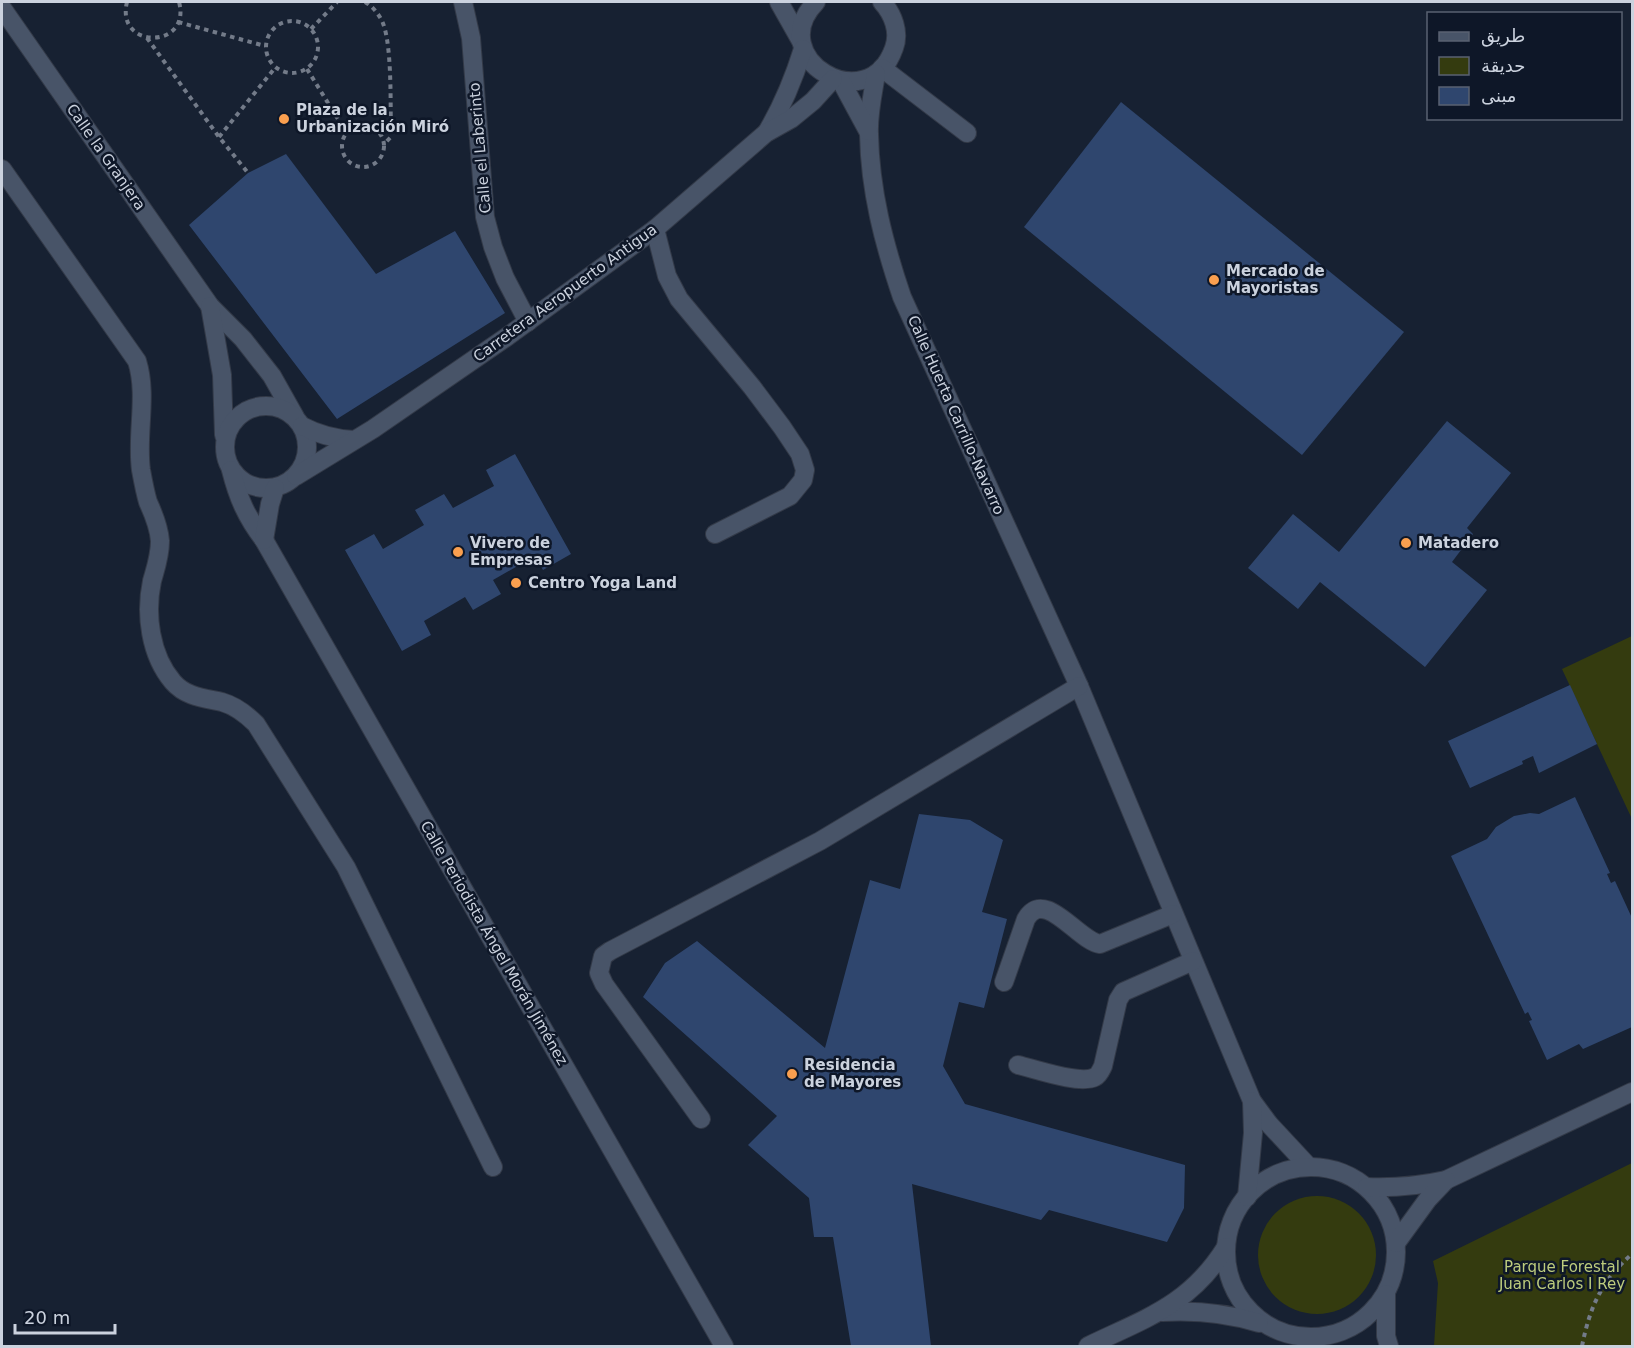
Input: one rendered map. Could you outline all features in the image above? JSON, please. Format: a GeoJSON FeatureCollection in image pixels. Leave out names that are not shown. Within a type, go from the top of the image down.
{"type":"FeatureCollection","features":[{"type":"Feature","properties":{"kind":"street","name":"Calle el Laberinto"},"geometry":{"type":"LineString","coordinates":[[463,2],[471,38],[485,217],[505,278],[528,322]]}},
{"type":"Feature","properties":{"kind":"street"},"geometry":{"type":"LineString","coordinates":[[779,2],[815,68],[837,80],[859,81],[879,71],[967,133]]}},
{"type":"Feature","properties":{"kind":"street","name":"Carretera Aeropuerto Antigua"},"geometry":{"type":"LineString","coordinates":[[766,133],[786,97],[802,45],[802,24],[809,9],[816,2]]}},
{"type":"Feature","properties":{"kind":"street","name":"Calle Huerta Carrillo-Navarro"},"geometry":{"type":"LineString","coordinates":[[889,4],[896,39],[890,58],[879,71],[869,133],[878,215],[888,255],[902,297],[1079,686],[1252,1101]]}},
{"type":"Feature","properties":{"kind":"street","name":"Calle la Granjera"},"geometry":{"type":"LineString","coordinates":[[2,8],[210,306],[243,339],[272,376],[298,422]]}},
{"type":"Feature","properties":{"kind":"street","name":"Carretera Aeropuerto Antigua"},"geometry":{"type":"LineString","coordinates":[[296,476],[354,440],[528,322],[655,229],[766,133],[791,119],[837,80]]}},
{"type":"Feature","properties":{"kind":"street","name":"Calle Huerta Carrillo-Navarro"},"geometry":{"type":"LineString","coordinates":[[837,80],[869,133]]}},
{"type":"Feature","properties":{"kind":"street"},"geometry":{"type":"LineString","coordinates":[[2,169],[137,361],[142,389],[139,445],[141,471],[160,540],[159,561],[152,581],[149,606],[155,649],[162,667],[174,683],[188,694],[223,703],[247,715],[264,736],[346,867],[493,1167]]}},
{"type":"Feature","properties":{"kind":"street"},"geometry":{"type":"LineString","coordinates":[[655,229],[667,276],[680,299],[770,411],[800,454],[805,470],[803,480],[790,496],[715,534]]}},
{"type":"Feature","properties":{"kind":"street","name":"Calle la Granjera"},"geometry":{"type":"LineString","coordinates":[[210,306],[222,375],[224,444]]}},
{"type":"Feature","properties":{"kind":"street"},"geometry":{"type":"LineString","coordinates":[[298,422],[307,439],[307,452],[296,476],[275,488],[259,488],[243,482],[231,470],[224,444],[227,431],[244,411],[257,406],[271,406],[284,410],[318,434],[336,439],[354,440]]}},
{"type":"Feature","properties":{"kind":"street","name":"Calle Periodista Ángel Morán Jiménez"},"geometry":{"type":"LineString","coordinates":[[231,470],[237,495],[248,519],[264,540],[724,1347]]}},
{"type":"Feature","properties":{"kind":"street"},"geometry":{"type":"LineString","coordinates":[[264,540],[275,488]]}},
{"type":"Feature","properties":{"kind":"street"},"geometry":{"type":"LineString","coordinates":[[701,1119],[604,984],[599,973],[603,956],[820,841],[1079,686]]}},
{"type":"Feature","properties":{"kind":"street"},"geometry":{"type":"LineString","coordinates":[[1004,982],[1026,919],[1029,913],[1036,909],[1052,911],[1092,942],[1100,944],[1173,914]]}},
{"type":"Feature","properties":{"kind":"street"},"geometry":{"type":"LineString","coordinates":[[1018,1065],[1078,1079],[1094,1078],[1103,1066],[1118,1000],[1123,992],[1193,961]]}},
{"type":"Feature","properties":{"kind":"street"},"geometry":{"type":"LineString","coordinates":[[1367,1187],[1421,1186],[1446,1180],[1632,1092]]}},
{"type":"Feature","properties":{"kind":"street"},"geometry":{"type":"LineString","coordinates":[[1252,1101],[1269,1124],[1309,1167]]}},
{"type":"Feature","properties":{"kind":"street"},"geometry":{"type":"LineString","coordinates":[[1247,1197],[1253,1133],[1252,1101]]}},
{"type":"Feature","properties":{"kind":"street"},"geometry":{"type":"LineString","coordinates":[[1160,1312],[1187,1311],[1241,1317],[1315,1342],[1353,1327],[1372,1313],[1386,1294],[1395,1267],[1396,1243],[1391,1222],[1381,1203],[1367,1187],[1337,1171],[1309,1167],[1286,1171],[1265,1181],[1247,1197],[1236,1212],[1229,1229],[1226,1263],[1236,1292],[1244,1305],[1267,1325]]}},
{"type":"Feature","properties":{"kind":"street"},"geometry":{"type":"LineString","coordinates":[[1396,1243],[1422,1206],[1446,1180]]}},
{"type":"Feature","properties":{"kind":"street"},"geometry":{"type":"LineString","coordinates":[[1088,1347],[1180,1300],[1214,1267],[1226,1247]]}},
{"type":"Feature","properties":{"kind":"street"},"geometry":{"type":"LineString","coordinates":[[1386,1294],[1386,1336],[1389,1347]]}},
{"type":"Feature","properties":{"kind":"path"},"geometry":{"type":"LineString","coordinates":[[127,2],[125,12],[127,21],[139,34],[147,38],[165,36],[173,30],[181,13],[179,2]]}},
{"type":"Feature","properties":{"kind":"path"},"geometry":{"type":"LineString","coordinates":[[311,29],[337,2]]}},
{"type":"Feature","properties":{"kind":"path"},"geometry":{"type":"LineString","coordinates":[[365,2],[372,6],[382,20],[388,46],[391,137],[384,144],[381,158],[370,166],[356,166],[350,163],[342,152],[346,132],[359,125],[366,124],[379,131],[384,144]]}},
{"type":"Feature","properties":{"kind":"path"},"geometry":{"type":"LineString","coordinates":[[295,21],[311,29],[318,46],[317,55],[307,69],[291,74],[275,68],[266,55],[265,46],[271,31],[278,25],[295,21]]}},
{"type":"Feature","properties":{"kind":"path"},"geometry":{"type":"LineString","coordinates":[[178,22],[265,46]]}},
{"type":"Feature","properties":{"kind":"path"},"geometry":{"type":"LineString","coordinates":[[147,38],[248,173]]}},
{"type":"Feature","properties":{"kind":"path"},"geometry":{"type":"LineString","coordinates":[[219,137],[275,68]]}},
{"type":"Feature","properties":{"kind":"path"},"geometry":{"type":"LineString","coordinates":[[307,69],[346,132]]}},
{"type":"Feature","properties":{"kind":"path"},"geometry":{"type":"LineString","coordinates":[[1582,1347],[1592,1306],[1602,1285],[1632,1254]]}},
{"type":"Feature","properties":{"kind":"green space"},"geometry":{"type":"Polygon","coordinates":[[[1632,636],[1632,819],[1562,669],[1632,636]]]}},
{"type":"Feature","properties":{"kind":"green space","name":"Parque Forestal Juan Carlos I Rey"},"geometry":{"type":"Polygon","coordinates":[[[1632,1163],[1632,1346],[1434,1346],[1438,1283],[1433,1261],[1632,1163]]]}},
{"type":"Feature","properties":{"kind":"green space"},"geometry":{"type":"Polygon","coordinates":[[[1317,1196],[1340,1200],[1359,1213],[1372,1232],[1376,1255],[1372,1278],[1359,1297],[1340,1310],[1317,1314],[1294,1310],[1275,1297],[1262,1278],[1258,1255],[1262,1232],[1275,1213],[1294,1200],[1317,1196]]]}},
{"type":"Feature","properties":{"kind":"building","name":"Mercado de Mayoristas"},"geometry":{"type":"Polygon","coordinates":[[[1121,102],[1404,332],[1302,455],[1024,227],[1121,102]]]}},
{"type":"Feature","properties":{"kind":"building"},"geometry":{"type":"Polygon","coordinates":[[[286,154],[376,274],[455,231],[505,313],[337,419],[189,225],[248,173],[286,154]]]}},
{"type":"Feature","properties":{"kind":"building","name":"Matadero"},"geometry":{"type":"Polygon","coordinates":[[[1447,421],[1511,473],[1467,528],[1473,534],[1452,562],[1487,590],[1425,667],[1320,582],[1298,609],[1248,568],[1293,514],[1339,552],[1447,421]]]}},
{"type":"Feature","properties":{"kind":"building","name":"Vivero de Empresas"},"geometry":{"type":"Polygon","coordinates":[[[515,454],[571,554],[543,570],[535,556],[493,580],[501,594],[473,610],[465,597],[424,621],[431,635],[402,651],[345,550],[374,534],[383,549],[424,525],[415,510],[444,494],[453,508],[494,486],[486,470],[515,454]]]}},
{"type":"Feature","properties":{"kind":"building"},"geometry":{"type":"Polygon","coordinates":[[[1570,685],[1597,744],[1539,773],[1533,756],[1522,761],[1523,764],[1470,788],[1448,741],[1570,685]]]}},
{"type":"Feature","properties":{"kind":"building"},"geometry":{"type":"Polygon","coordinates":[[[1575,797],[1610,873],[1607,874],[1611,883],[1615,881],[1632,918],[1632,1027],[1583,1049],[1579,1044],[1547,1060],[1529,1021],[1532,1020],[1528,1012],[1525,1014],[1451,856],[1487,839],[1496,827],[1514,816],[1539,814],[1575,797]]]}},
{"type":"Feature","properties":{"kind":"building","name":"Residencia de Mayores"},"geometry":{"type":"Polygon","coordinates":[[[919,814],[970,820],[1003,840],[982,912],[1007,919],[984,1008],[959,1002],[943,1066],[965,1104],[1185,1165],[1184,1208],[1167,1242],[1049,1210],[1041,1220],[912,1184],[931,1346],[851,1346],[833,1237],[814,1237],[809,1198],[748,1145],[777,1116],[643,997],[665,963],[697,941],[825,1048],[870,880],[900,889],[919,814]]]}},
{"type":"Feature","properties":{"kind":"place","name":"Plaza de la Urbanización Miró"},"geometry":{"type":"Point","coordinates":[284,119]}},
{"type":"Feature","properties":{"kind":"place","name":"Mercado de Mayoristas"},"geometry":{"type":"Point","coordinates":[1214,280]}},
{"type":"Feature","properties":{"kind":"place","name":"Matadero"},"geometry":{"type":"Point","coordinates":[1406,543]}},
{"type":"Feature","properties":{"kind":"place","name":"Vivero de Empresas"},"geometry":{"type":"Point","coordinates":[458,552]}},
{"type":"Feature","properties":{"kind":"place","name":"Centro Yoga Land"},"geometry":{"type":"Point","coordinates":[516,583]}},
{"type":"Feature","properties":{"kind":"place","name":"Residencia de Mayores"},"geometry":{"type":"Point","coordinates":[792,1074]}}]}
